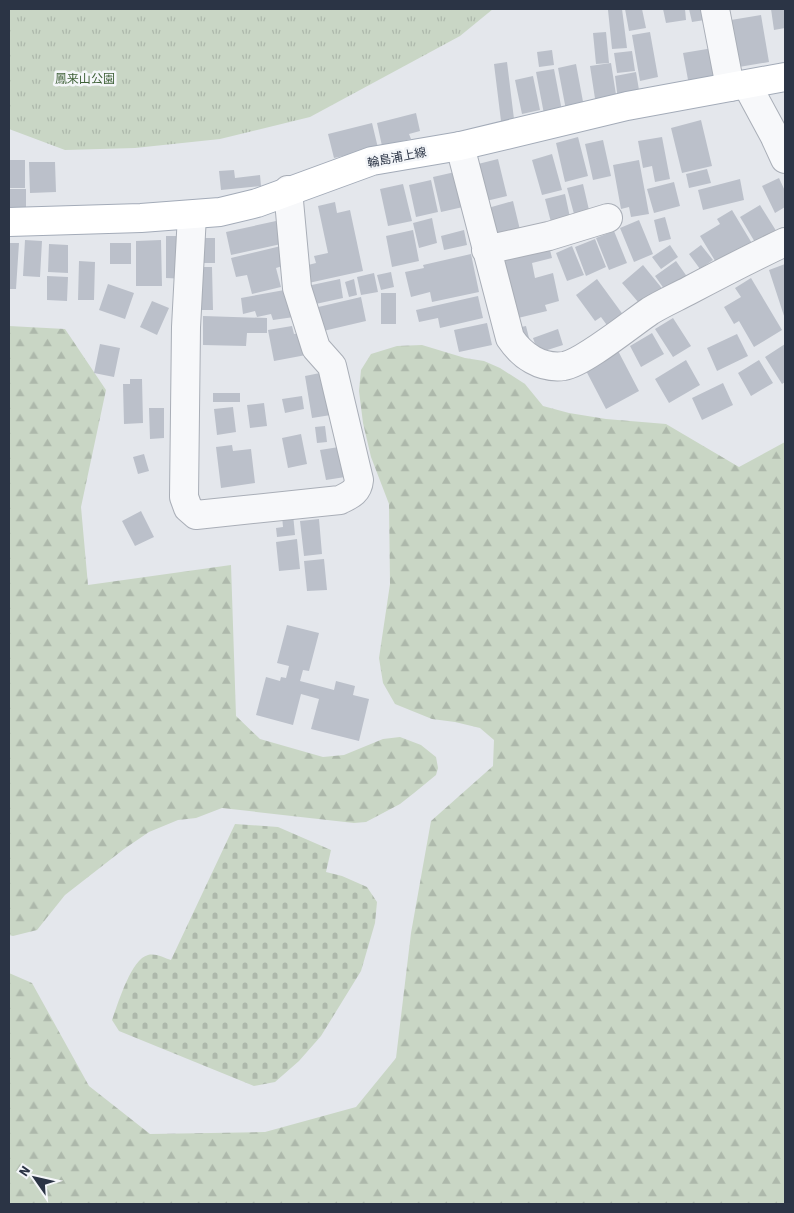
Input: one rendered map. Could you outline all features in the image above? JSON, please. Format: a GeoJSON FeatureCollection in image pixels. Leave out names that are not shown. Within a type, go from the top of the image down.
{"type":"FeatureCollection","features":[{"type":"Feature","properties":{"kind":"main road","name":"輪島浦上線"},"geometry":{"type":"LineString","coordinates":[[9,222],[192,215],[229,210],[258,203],[288,190],[372,161],[460,146],[627,106],[785,77]]}},
{"type":"Feature","properties":{"kind":"street"},"geometry":{"type":"LineString","coordinates":[[716,9],[738,86],[774,135],[785,159]]}},
{"type":"Feature","properties":{"kind":"street"},"geometry":{"type":"LineString","coordinates":[[460,146],[510,338],[517,349],[527,357],[542,364],[565,366],[580,360],[651,311],[785,242]]}},
{"type":"Feature","properties":{"kind":"street"},"geometry":{"type":"LineString","coordinates":[[192,215],[186,327],[184,497],[188,508],[196,515],[340,500],[356,491],[359,480],[332,366],[316,348],[297,288],[288,190]]}},
{"type":"Feature","properties":{"kind":"street"},"geometry":{"type":"LineString","coordinates":[[486,250],[549,236],[608,218]]}},
{"type":"Feature","properties":{"kind":"green space","name":"鳳来山公園"},"geometry":{"type":"Polygon","coordinates":[[[9,9],[493,9],[460,36],[310,117],[220,139],[135,148],[65,150],[9,129],[9,9]]]}},
{"type":"Feature","properties":{"kind":"green space"},"geometry":{"type":"Polygon","coordinates":[[[9,326],[65,329],[106,390],[81,507],[88,585],[231,565],[236,716],[260,739],[323,757],[344,755],[383,739],[400,737],[421,745],[436,757],[438,768],[436,775],[400,804],[366,822],[354,823],[222,808],[196,818],[178,820],[149,832],[65,895],[37,930],[13,936],[9,935],[9,326]]]}},
{"type":"Feature","properties":{"kind":"green space"},"geometry":{"type":"Polygon","coordinates":[[[422,345],[465,358],[484,361],[500,368],[525,384],[543,406],[569,413],[606,419],[666,424],[739,467],[785,442],[785,1204],[9,1204],[9,973],[32,983],[89,1086],[150,1134],[265,1132],[356,1107],[396,1058],[411,933],[431,821],[493,766],[494,740],[480,728],[432,719],[395,704],[383,683],[379,658],[390,584],[389,504],[371,457],[363,423],[359,391],[361,370],[371,354],[397,346],[422,345]]]}},
{"type":"Feature","properties":{"kind":"green space"},"geometry":{"type":"Polygon","coordinates":[[[235,824],[278,827],[331,850],[326,872],[342,876],[367,887],[377,902],[375,923],[361,971],[321,1036],[299,1061],[275,1082],[254,1086],[119,1031],[112,1020],[126,983],[142,958],[154,955],[171,960],[235,824]]]}},
{"type":"Feature","properties":{"kind":"building"},"geometry":{"type":"Polygon","coordinates":[[[622,9],[627,48],[612,49],[608,10],[622,9]]]}},
{"type":"Feature","properties":{"kind":"building"},"geometry":{"type":"Polygon","coordinates":[[[625,9],[642,9],[646,28],[629,31],[625,9]]]}},
{"type":"Feature","properties":{"kind":"building"},"geometry":{"type":"Polygon","coordinates":[[[663,9],[685,9],[686,20],[666,23],[663,9]]]}},
{"type":"Feature","properties":{"kind":"building"},"geometry":{"type":"Polygon","coordinates":[[[689,9],[709,9],[711,19],[692,22],[689,9]]]}},
{"type":"Feature","properties":{"kind":"building"},"geometry":{"type":"Polygon","coordinates":[[[771,9],[785,9],[785,28],[774,30],[771,9]]]}},
{"type":"Feature","properties":{"kind":"building"},"geometry":{"type":"Polygon","coordinates":[[[761,15],[769,62],[733,68],[725,21],[761,15]]]}},
{"type":"Feature","properties":{"kind":"building"},"geometry":{"type":"Polygon","coordinates":[[[606,32],[609,63],[596,64],[593,33],[606,32]]]}},
{"type":"Feature","properties":{"kind":"building"},"geometry":{"type":"Polygon","coordinates":[[[650,32],[658,77],[640,81],[632,35],[650,32]]]}},
{"type":"Feature","properties":{"kind":"building"},"geometry":{"type":"Polygon","coordinates":[[[713,48],[718,81],[689,85],[683,53],[713,48]]]}},
{"type":"Feature","properties":{"kind":"building"},"geometry":{"type":"Polygon","coordinates":[[[552,50],[554,65],[539,67],[537,52],[552,50]]]}},
{"type":"Feature","properties":{"kind":"building"},"geometry":{"type":"Polygon","coordinates":[[[632,51],[635,71],[617,73],[614,53],[632,51]]]}},
{"type":"Feature","properties":{"kind":"building"},"geometry":{"type":"Polygon","coordinates":[[[507,62],[514,119],[501,121],[494,64],[507,62]]]}},
{"type":"Feature","properties":{"kind":"building"},"geometry":{"type":"Polygon","coordinates":[[[611,63],[617,101],[596,105],[590,66],[611,63]]]}},
{"type":"Feature","properties":{"kind":"building"},"geometry":{"type":"Polygon","coordinates":[[[576,64],[584,107],[566,110],[558,68],[576,64]]]}},
{"type":"Feature","properties":{"kind":"building"},"geometry":{"type":"Polygon","coordinates":[[[554,69],[562,111],[544,114],[536,72],[554,69]]]}},
{"type":"Feature","properties":{"kind":"building"},"geometry":{"type":"Polygon","coordinates":[[[636,72],[640,96],[618,100],[615,76],[636,72]]]}},
{"type":"Feature","properties":{"kind":"building"},"geometry":{"type":"Polygon","coordinates":[[[533,76],[540,110],[522,114],[515,80],[533,76]]]}},
{"type":"Feature","properties":{"kind":"building"},"geometry":{"type":"Polygon","coordinates":[[[416,113],[420,131],[409,134],[411,139],[382,146],[377,123],[416,113]]]}},
{"type":"Feature","properties":{"kind":"building"},"geometry":{"type":"Polygon","coordinates":[[[701,120],[712,166],[682,173],[671,128],[701,120]]]}},
{"type":"Feature","properties":{"kind":"building"},"geometry":{"type":"Polygon","coordinates":[[[372,123],[378,148],[334,158],[328,134],[372,123]]]}},
{"type":"Feature","properties":{"kind":"building"},"geometry":{"type":"Polygon","coordinates":[[[578,137],[588,176],[565,182],[556,143],[578,137]]]}},
{"type":"Feature","properties":{"kind":"building"},"geometry":{"type":"Polygon","coordinates":[[[662,137],[670,179],[655,182],[652,166],[643,168],[638,141],[662,137]]]}},
{"type":"Feature","properties":{"kind":"building"},"geometry":{"type":"Polygon","coordinates":[[[603,140],[611,176],[593,180],[585,144],[603,140]]]}},
{"type":"Feature","properties":{"kind":"building"},"geometry":{"type":"Polygon","coordinates":[[[552,154],[562,190],[542,195],[532,160],[552,154]]]}},
{"type":"Feature","properties":{"kind":"building"},"geometry":{"type":"Polygon","coordinates":[[[498,159],[507,196],[482,202],[474,165],[498,159]]]}},
{"type":"Feature","properties":{"kind":"building"},"geometry":{"type":"Polygon","coordinates":[[[9,160],[25,160],[25,188],[9,188],[9,160]]]}},
{"type":"Feature","properties":{"kind":"building"},"geometry":{"type":"Polygon","coordinates":[[[639,160],[649,214],[631,217],[629,207],[621,209],[613,165],[639,160]]]}},
{"type":"Feature","properties":{"kind":"building"},"geometry":{"type":"Polygon","coordinates":[[[29,162],[55,162],[56,192],[30,193],[29,162]]]}},
{"type":"Feature","properties":{"kind":"building"},"geometry":{"type":"Polygon","coordinates":[[[707,169],[711,183],[689,188],[686,174],[707,169]]]}},
{"type":"Feature","properties":{"kind":"building"},"geometry":{"type":"Polygon","coordinates":[[[234,170],[235,178],[260,175],[261,186],[221,190],[219,171],[234,170]]]}},
{"type":"Feature","properties":{"kind":"building"},"geometry":{"type":"Polygon","coordinates":[[[455,172],[463,207],[441,212],[433,177],[455,172]]]}},
{"type":"Feature","properties":{"kind":"building"},"geometry":{"type":"Polygon","coordinates":[[[779,178],[785,191],[785,207],[775,213],[762,186],[779,178]]]}},
{"type":"Feature","properties":{"kind":"building"},"geometry":{"type":"Polygon","coordinates":[[[740,179],[744,200],[703,210],[698,190],[740,179]]]}},
{"type":"Feature","properties":{"kind":"building"},"geometry":{"type":"Polygon","coordinates":[[[431,180],[438,212],[416,217],[409,185],[431,180]]]}},
{"type":"Feature","properties":{"kind":"building"},"geometry":{"type":"Polygon","coordinates":[[[674,182],[680,206],[654,213],[647,189],[674,182]]]}},
{"type":"Feature","properties":{"kind":"building"},"geometry":{"type":"Polygon","coordinates":[[[403,184],[412,221],[388,226],[380,189],[403,184]]]}},
{"type":"Feature","properties":{"kind":"building"},"geometry":{"type":"Polygon","coordinates":[[[583,184],[589,210],[574,214],[567,188],[583,184]]]}},
{"type":"Feature","properties":{"kind":"building"},"geometry":{"type":"Polygon","coordinates":[[[9,189],[26,189],[26,210],[9,211],[9,189]]]}},
{"type":"Feature","properties":{"kind":"building"},"geometry":{"type":"Polygon","coordinates":[[[565,194],[571,222],[552,226],[545,199],[565,194]]]}},
{"type":"Feature","properties":{"kind":"building"},"geometry":{"type":"Polygon","coordinates":[[[513,201],[521,234],[495,240],[488,208],[513,201]]]}},
{"type":"Feature","properties":{"kind":"building"},"geometry":{"type":"Polygon","coordinates":[[[335,202],[337,213],[350,210],[363,271],[304,284],[300,267],[316,263],[314,256],[328,253],[318,206],[335,202]]]}},
{"type":"Feature","properties":{"kind":"building"},"geometry":{"type":"Polygon","coordinates":[[[760,205],[780,237],[759,249],[740,217],[760,205]]]}},
{"type":"Feature","properties":{"kind":"building"},"geometry":{"type":"Polygon","coordinates":[[[732,210],[756,250],[717,264],[700,236],[720,224],[717,219],[732,210]]]}},
{"type":"Feature","properties":{"kind":"building"},"geometry":{"type":"Polygon","coordinates":[[[665,217],[671,239],[659,242],[654,220],[665,217]]]}},
{"type":"Feature","properties":{"kind":"building"},"geometry":{"type":"Polygon","coordinates":[[[432,218],[437,243],[419,248],[413,223],[432,218]]]}},
{"type":"Feature","properties":{"kind":"building"},"geometry":{"type":"Polygon","coordinates":[[[639,220],[653,254],[634,262],[620,228],[639,220]]]}},
{"type":"Feature","properties":{"kind":"building"},"geometry":{"type":"Polygon","coordinates":[[[276,221],[281,244],[231,255],[226,232],[276,221]]]}},
{"type":"Feature","properties":{"kind":"building"},"geometry":{"type":"Polygon","coordinates":[[[413,230],[419,261],[392,267],[386,236],[413,230]]]}},
{"type":"Feature","properties":{"kind":"building"},"geometry":{"type":"Polygon","coordinates":[[[464,230],[467,245],[444,250],[441,236],[464,230]]]}},
{"type":"Feature","properties":{"kind":"building"},"geometry":{"type":"Polygon","coordinates":[[[614,231],[627,263],[609,270],[596,238],[614,231]]]}},
{"type":"Feature","properties":{"kind":"building"},"geometry":{"type":"Polygon","coordinates":[[[166,236],[187,236],[187,279],[166,278],[166,236]]]}},
{"type":"Feature","properties":{"kind":"building"},"geometry":{"type":"Polygon","coordinates":[[[194,238],[215,238],[215,263],[193,263],[194,238]]]}},
{"type":"Feature","properties":{"kind":"building"},"geometry":{"type":"Polygon","coordinates":[[[595,239],[606,267],[586,276],[575,247],[595,239]]]}},
{"type":"Feature","properties":{"kind":"building"},"geometry":{"type":"Polygon","coordinates":[[[25,240],[42,241],[40,277],[23,276],[25,240]]]}},
{"type":"Feature","properties":{"kind":"building"},"geometry":{"type":"Polygon","coordinates":[[[161,240],[162,286],[136,286],[136,241],[161,240]]]}},
{"type":"Feature","properties":{"kind":"building"},"geometry":{"type":"Polygon","coordinates":[[[9,243],[19,243],[16,289],[9,289],[9,243]]]}},
{"type":"Feature","properties":{"kind":"building"},"geometry":{"type":"Polygon","coordinates":[[[110,243],[131,243],[131,264],[110,264],[110,243]]]}},
{"type":"Feature","properties":{"kind":"building"},"geometry":{"type":"Polygon","coordinates":[[[49,244],[68,245],[68,273],[48,272],[49,244]]]}},
{"type":"Feature","properties":{"kind":"building"},"geometry":{"type":"Polygon","coordinates":[[[670,245],[678,257],[661,269],[652,257],[670,245]]]}},
{"type":"Feature","properties":{"kind":"building"},"geometry":{"type":"Polygon","coordinates":[[[701,245],[713,260],[700,269],[689,254],[701,245]]]}},
{"type":"Feature","properties":{"kind":"building"},"geometry":{"type":"Polygon","coordinates":[[[281,246],[286,265],[276,268],[281,287],[252,294],[247,275],[236,277],[231,258],[281,246]]]}},
{"type":"Feature","properties":{"kind":"building"},"geometry":{"type":"Polygon","coordinates":[[[549,246],[552,258],[532,263],[535,278],[553,273],[559,301],[545,305],[547,311],[518,318],[494,259],[549,246]]]}},
{"type":"Feature","properties":{"kind":"building"},"geometry":{"type":"Polygon","coordinates":[[[572,246],[584,275],[567,281],[556,253],[572,246]]]}},
{"type":"Feature","properties":{"kind":"building"},"geometry":{"type":"Polygon","coordinates":[[[471,254],[479,292],[432,302],[430,292],[411,297],[405,272],[424,268],[423,265],[471,254]]]}},
{"type":"Feature","properties":{"kind":"building"},"geometry":{"type":"Polygon","coordinates":[[[79,261],[95,262],[94,300],[78,300],[79,261]]]}},
{"type":"Feature","properties":{"kind":"building"},"geometry":{"type":"Polygon","coordinates":[[[676,261],[688,278],[667,293],[655,276],[676,261]]]}},
{"type":"Feature","properties":{"kind":"building"},"geometry":{"type":"Polygon","coordinates":[[[785,264],[785,319],[769,270],[785,264]]]}},
{"type":"Feature","properties":{"kind":"building"},"geometry":{"type":"Polygon","coordinates":[[[643,265],[665,292],[644,309],[622,283],[643,265]]]}},
{"type":"Feature","properties":{"kind":"building"},"geometry":{"type":"Polygon","coordinates":[[[190,267],[212,267],[213,310],[191,310],[190,267]]]}},
{"type":"Feature","properties":{"kind":"building"},"geometry":{"type":"Polygon","coordinates":[[[391,272],[394,287],[381,290],[377,275],[391,272]]]}},
{"type":"Feature","properties":{"kind":"building"},"geometry":{"type":"Polygon","coordinates":[[[374,273],[378,292],[361,295],[357,277],[374,273]]]}},
{"type":"Feature","properties":{"kind":"building"},"geometry":{"type":"Polygon","coordinates":[[[47,276],[68,277],[67,301],[47,300],[47,276]]]}},
{"type":"Feature","properties":{"kind":"building"},"geometry":{"type":"Polygon","coordinates":[[[751,278],[782,330],[754,347],[739,321],[734,324],[724,307],[741,297],[735,288],[751,278]]]}},
{"type":"Feature","properties":{"kind":"building"},"geometry":{"type":"Polygon","coordinates":[[[340,279],[343,298],[311,305],[307,286],[340,279]]]}},
{"type":"Feature","properties":{"kind":"building"},"geometry":{"type":"Polygon","coordinates":[[[354,279],[357,295],[349,297],[345,282],[354,279]]]}},
{"type":"Feature","properties":{"kind":"building"},"geometry":{"type":"Polygon","coordinates":[[[597,279],[624,316],[609,328],[601,317],[595,321],[576,295],[597,279]]]}},
{"type":"Feature","properties":{"kind":"building"},"geometry":{"type":"Polygon","coordinates":[[[108,284],[134,293],[125,319],[99,310],[108,284]]]}},
{"type":"Feature","properties":{"kind":"building"},"geometry":{"type":"Polygon","coordinates":[[[290,289],[294,317],[273,320],[271,314],[257,317],[255,311],[243,314],[241,298],[290,289]]]}},
{"type":"Feature","properties":{"kind":"building"},"geometry":{"type":"Polygon","coordinates":[[[381,293],[396,293],[396,324],[381,324],[381,293]]]}},
{"type":"Feature","properties":{"kind":"building"},"geometry":{"type":"Polygon","coordinates":[[[478,296],[483,318],[440,328],[438,318],[419,322],[416,310],[478,296]]]}},
{"type":"Feature","properties":{"kind":"building"},"geometry":{"type":"Polygon","coordinates":[[[361,297],[366,321],[319,332],[314,308],[361,297]]]}},
{"type":"Feature","properties":{"kind":"building"},"geometry":{"type":"Polygon","coordinates":[[[152,301],[169,308],[157,335],[140,327],[152,301]]]}},
{"type":"Feature","properties":{"kind":"building"},"geometry":{"type":"Polygon","coordinates":[[[203,316],[267,318],[267,333],[247,333],[246,346],[203,345],[203,316]]]}},
{"type":"Feature","properties":{"kind":"building"},"geometry":{"type":"Polygon","coordinates":[[[673,318],[691,346],[673,357],[655,329],[673,318]]]}},
{"type":"Feature","properties":{"kind":"building"},"geometry":{"type":"Polygon","coordinates":[[[487,323],[492,345],[459,352],[454,330],[487,323]]]}},
{"type":"Feature","properties":{"kind":"building"},"geometry":{"type":"Polygon","coordinates":[[[292,326],[294,334],[302,333],[306,355],[274,361],[268,330],[292,326]]]}},
{"type":"Feature","properties":{"kind":"building"},"geometry":{"type":"Polygon","coordinates":[[[526,326],[529,338],[519,341],[516,328],[526,326]]]}},
{"type":"Feature","properties":{"kind":"building"},"geometry":{"type":"Polygon","coordinates":[[[558,329],[563,345],[538,353],[533,338],[558,329]]]}},
{"type":"Feature","properties":{"kind":"building"},"geometry":{"type":"Polygon","coordinates":[[[652,333],[664,354],[641,367],[630,346],[652,333]]]}},
{"type":"Feature","properties":{"kind":"building"},"geometry":{"type":"Polygon","coordinates":[[[737,334],[748,356],[717,371],[707,348],[737,334]]]}},
{"type":"Feature","properties":{"kind":"building"},"geometry":{"type":"Polygon","coordinates":[[[100,344],[120,348],[114,377],[94,373],[100,344]]]}},
{"type":"Feature","properties":{"kind":"building"},"geometry":{"type":"Polygon","coordinates":[[[785,344],[785,382],[782,384],[765,357],[785,344]]]}},
{"type":"Feature","properties":{"kind":"building"},"geometry":{"type":"Polygon","coordinates":[[[616,347],[639,391],[606,409],[583,365],[616,347]]]}},
{"type":"Feature","properties":{"kind":"building"},"geometry":{"type":"Polygon","coordinates":[[[686,360],[700,385],[669,403],[655,379],[686,360]]]}},
{"type":"Feature","properties":{"kind":"building"},"geometry":{"type":"Polygon","coordinates":[[[759,360],[773,383],[751,396],[738,373],[759,360]]]}},
{"type":"Feature","properties":{"kind":"building"},"geometry":{"type":"Polygon","coordinates":[[[330,371],[337,414],[312,418],[305,376],[330,371]]]}},
{"type":"Feature","properties":{"kind":"building"},"geometry":{"type":"Polygon","coordinates":[[[130,379],[142,379],[143,423],[124,424],[123,384],[130,384],[130,379]]]}},
{"type":"Feature","properties":{"kind":"building"},"geometry":{"type":"Polygon","coordinates":[[[723,383],[733,405],[702,420],[692,398],[723,383]]]}},
{"type":"Feature","properties":{"kind":"building"},"geometry":{"type":"Polygon","coordinates":[[[213,393],[240,393],[240,402],[213,402],[213,393]]]}},
{"type":"Feature","properties":{"kind":"building"},"geometry":{"type":"Polygon","coordinates":[[[302,396],[304,409],[285,413],[282,399],[302,396]]]}},
{"type":"Feature","properties":{"kind":"building"},"geometry":{"type":"Polygon","coordinates":[[[264,403],[267,426],[250,428],[247,405],[264,403]]]}},
{"type":"Feature","properties":{"kind":"building"},"geometry":{"type":"Polygon","coordinates":[[[233,407],[236,432],[217,435],[214,409],[233,407]]]}},
{"type":"Feature","properties":{"kind":"building"},"geometry":{"type":"Polygon","coordinates":[[[149,408],[164,408],[164,438],[150,439],[149,408]]]}},
{"type":"Feature","properties":{"kind":"building"},"geometry":{"type":"Polygon","coordinates":[[[325,426],[327,442],[317,443],[315,427],[325,426]]]}},
{"type":"Feature","properties":{"kind":"building"},"geometry":{"type":"Polygon","coordinates":[[[301,434],[307,464],[288,468],[282,438],[301,434]]]}},
{"type":"Feature","properties":{"kind":"building"},"geometry":{"type":"Polygon","coordinates":[[[232,445],[233,451],[251,449],[255,483],[221,488],[216,447],[232,445]]]}},
{"type":"Feature","properties":{"kind":"building"},"geometry":{"type":"Polygon","coordinates":[[[339,447],[345,477],[326,480],[320,450],[339,447]]]}},
{"type":"Feature","properties":{"kind":"building"},"geometry":{"type":"Polygon","coordinates":[[[144,454],[149,471],[138,474],[133,457],[144,454]]]}},
{"type":"Feature","properties":{"kind":"building"},"geometry":{"type":"Polygon","coordinates":[[[141,511],[154,537],[135,546],[122,521],[141,511]]]}},
{"type":"Feature","properties":{"kind":"building"},"geometry":{"type":"Polygon","coordinates":[[[293,514],[295,535],[277,537],[276,528],[283,527],[282,516],[293,514]]]}},
{"type":"Feature","properties":{"kind":"building"},"geometry":{"type":"Polygon","coordinates":[[[319,519],[322,554],[304,556],[300,521],[319,519]]]}},
{"type":"Feature","properties":{"kind":"building"},"geometry":{"type":"Polygon","coordinates":[[[297,539],[300,569],[279,571],[276,542],[297,539]]]}},
{"type":"Feature","properties":{"kind":"building"},"geometry":{"type":"Polygon","coordinates":[[[324,559],[327,590],[307,591],[304,561],[324,559]]]}},
{"type":"Feature","properties":{"kind":"building"},"geometry":{"type":"Polygon","coordinates":[[[287,625],[319,633],[309,671],[303,670],[300,681],[334,690],[336,681],[355,686],[353,695],[369,699],[359,741],[311,729],[319,699],[301,694],[293,725],[256,715],[266,677],[280,681],[281,677],[286,678],[289,666],[277,663],[287,625]]]}}]}
